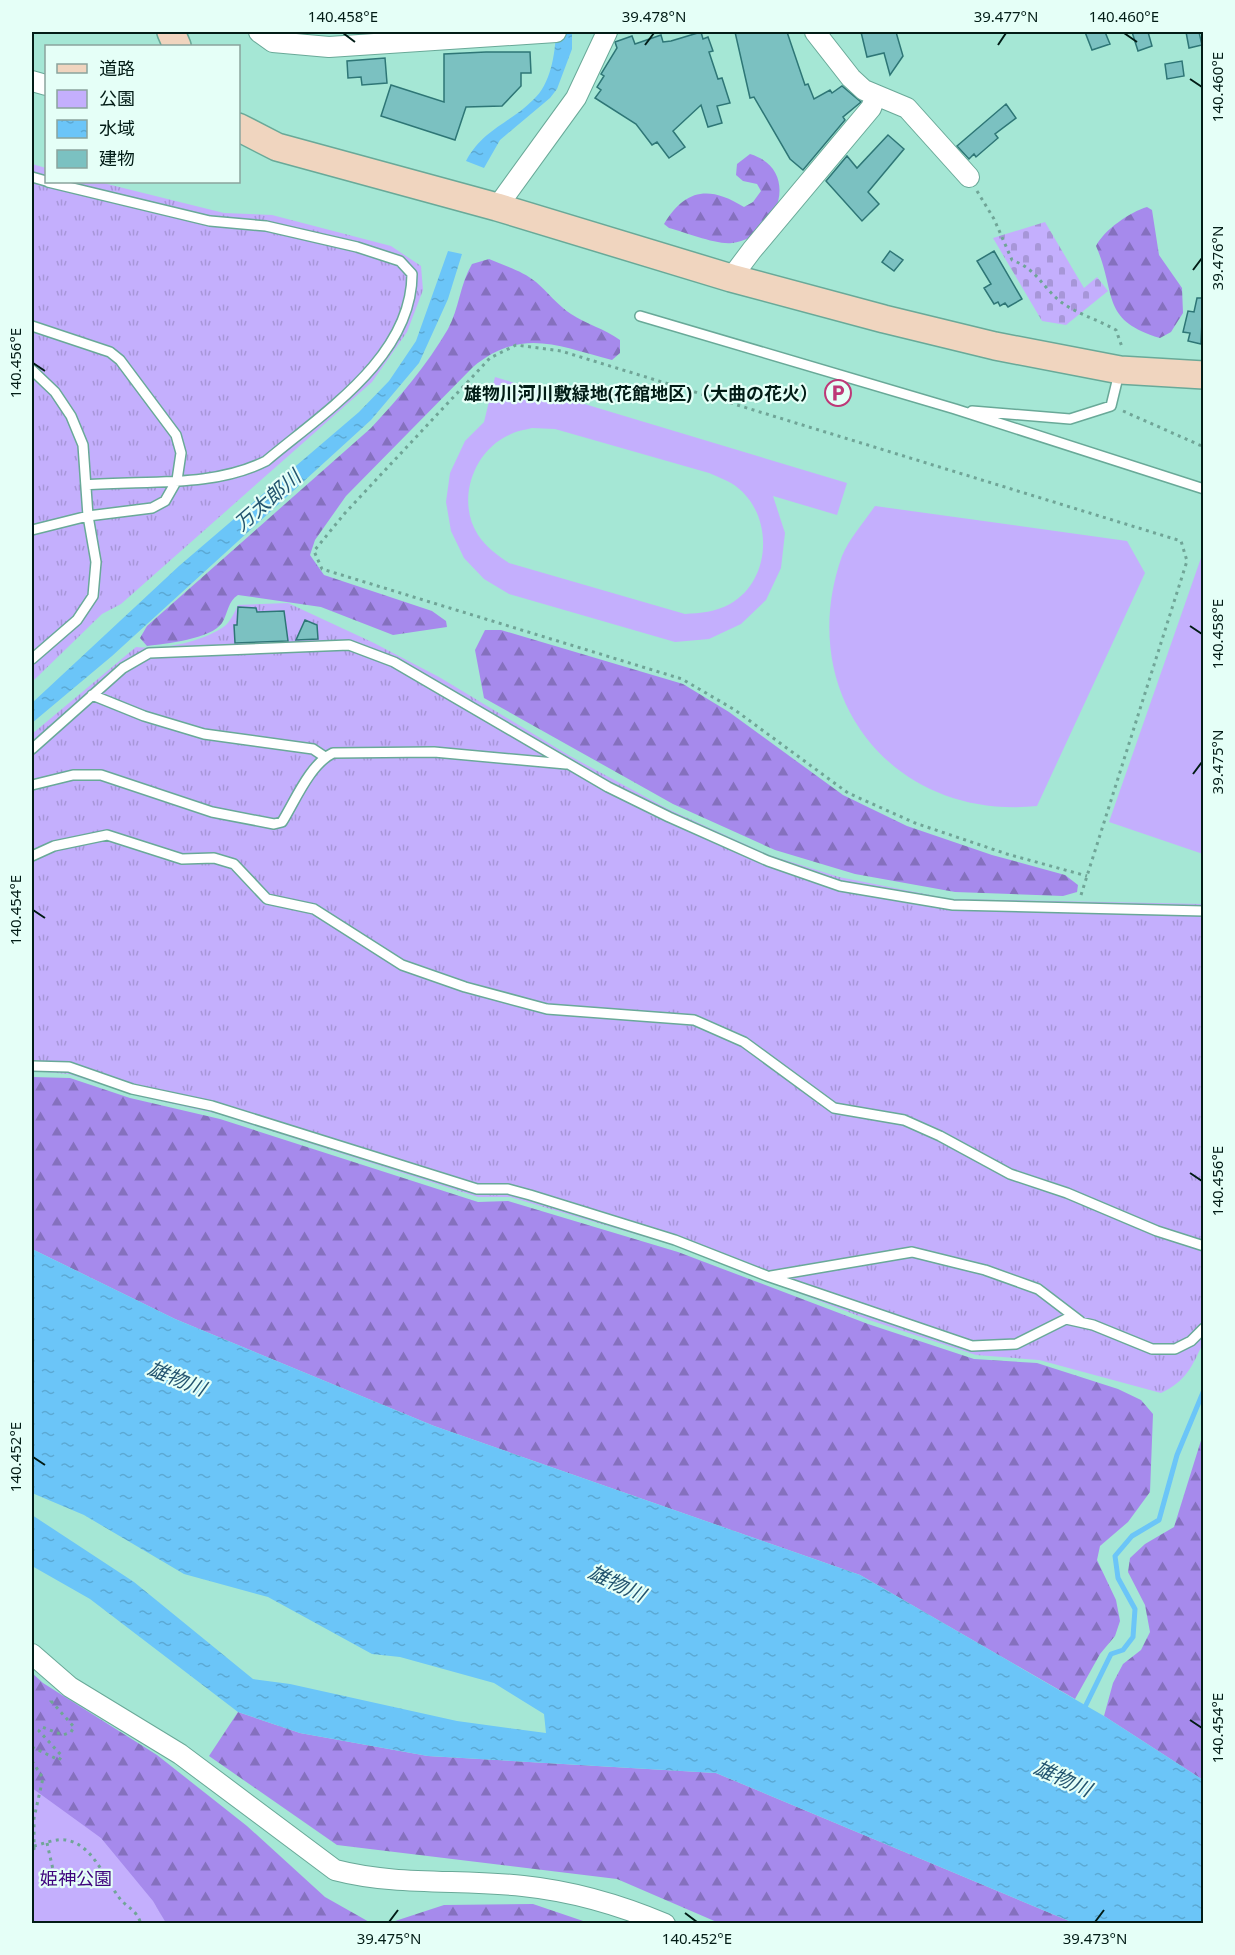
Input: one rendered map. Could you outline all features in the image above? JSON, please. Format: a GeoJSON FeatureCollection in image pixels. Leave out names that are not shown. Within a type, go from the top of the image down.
{"type":"FeatureCollection","features":[{"type":"Feature","properties":{"kind":"street"},"geometry":{"type":"LineString","coordinates":[[259,32],[273,42],[329,47],[556,32]]}},
{"type":"Feature","properties":{"kind":"street"},"geometry":{"type":"LineString","coordinates":[[496,207],[576,98],[607,32]]}},
{"type":"Feature","properties":{"kind":"street"},"geometry":{"type":"LineString","coordinates":[[815,32],[851,78],[864,90],[907,108],[969,177]]}},
{"type":"Feature","properties":{"kind":"street"},"geometry":{"type":"LineString","coordinates":[[731,278],[871,108],[876,95]]}},
{"type":"Feature","properties":{"kind":"street"},"geometry":{"type":"LineString","coordinates":[[240,128],[277,147],[496,207],[731,278],[996,346],[1119,370],[1203,375]]}},
{"type":"Feature","properties":{"kind":"street"},"geometry":{"type":"LineString","coordinates":[[32,1654],[70,1687],[180,1754],[335,1870],[362,1877],[395,1881],[525,1886],[603,1901],[665,1923]]}},
{"type":"Feature","properties":{"kind":"lane"},"geometry":{"type":"LineString","coordinates":[[55,183],[210,221],[266,226],[357,247],[400,261],[412,274],[412,293],[405,318],[370,373],[266,461],[247,471],[202,480],[86,485]]}},
{"type":"Feature","properties":{"kind":"lane"},"geometry":{"type":"LineString","coordinates":[[640,316],[955,409],[1203,489]]}},
{"type":"Feature","properties":{"kind":"lane"},"geometry":{"type":"LineString","coordinates":[[32,326],[99,348],[120,360],[176,435],[181,453],[177,480],[165,501],[152,508],[88,516],[32,530]]}},
{"type":"Feature","properties":{"kind":"lane"},"geometry":{"type":"LineString","coordinates":[[32,370],[55,392],[71,416],[83,445],[88,516],[96,562],[93,596],[77,620],[32,659]]}},
{"type":"Feature","properties":{"kind":"lane"},"geometry":{"type":"LineString","coordinates":[[955,409],[1070,419],[1112,406],[1119,370]]}},
{"type":"Feature","properties":{"kind":"lane"},"geometry":{"type":"LineString","coordinates":[[32,749],[123,668],[149,653],[349,645],[394,662],[569,764],[669,817],[768,861],[840,885],[953,905],[1203,911]]}},
{"type":"Feature","properties":{"kind":"lane"},"geometry":{"type":"LineString","coordinates":[[92,695],[144,716],[204,734],[313,749],[325,757]]}},
{"type":"Feature","properties":{"kind":"lane"},"geometry":{"type":"LineString","coordinates":[[32,785],[73,775],[101,775],[212,812],[274,824],[282,822],[325,757],[333,753],[434,752],[569,764]]}},
{"type":"Feature","properties":{"kind":"lane"},"geometry":{"type":"LineString","coordinates":[[32,856],[54,846],[107,835],[182,859],[214,858],[234,864],[267,899],[314,909],[402,965],[465,987],[547,1009],[694,1020],[744,1042],[834,1108],[904,1120],[940,1136],[1010,1174],[1067,1192],[1157,1231],[1203,1246]]}},
{"type":"Feature","properties":{"kind":"lane"},"geometry":{"type":"LineString","coordinates":[[32,1066],[69,1067],[132,1089],[212,1106],[477,1189],[508,1189],[675,1240],[767,1276],[972,1346],[1016,1344],[1066,1319],[1152,1349],[1174,1349],[1191,1341],[1203,1328]]}},
{"type":"Feature","properties":{"kind":"lane"},"geometry":{"type":"LineString","coordinates":[[767,1276],[912,1252],[986,1270],[1038,1289],[1082,1323]]}},
{"type":"Feature","properties":{"kind":"path"},"geometry":{"type":"LineString","coordinates":[[969,177],[994,219],[1012,260],[1028,266],[1038,275],[1048,290],[1064,304],[1116,330],[1122,343],[1119,370]]}},
{"type":"Feature","properties":{"kind":"path"},"geometry":{"type":"LineString","coordinates":[[1077,907],[1087,876],[1187,561],[1181,541],[561,351],[516,345],[490,358],[345,513],[314,551],[322,569],[682,679],[735,710],[848,793],[915,823],[1007,854],[1087,876]]}},
{"type":"Feature","properties":{"kind":"path"},"geometry":{"type":"LineString","coordinates":[[1112,406],[1203,447]]}},
{"type":"Feature","properties":{"kind":"path"},"geometry":{"type":"LineString","coordinates":[[32,1747],[59,1760],[62,1756],[39,1731],[42,1727],[63,1735],[71,1732],[74,1727],[51,1701],[55,1697],[66,1700],[70,1697],[70,1687]]}},
{"type":"Feature","properties":{"kind":"path"},"geometry":{"type":"LineString","coordinates":[[32,1761],[43,1778],[34,1818],[32,1853]]}},
{"type":"Feature","properties":{"kind":"path"},"geometry":{"type":"LineString","coordinates":[[34,1846],[64,1839],[76,1843],[93,1857],[120,1900],[138,1913],[141,1923]]}},
{"type":"Feature","properties":{"kind":"path"},"geometry":{"type":"LineString","coordinates":[[47,1843],[54,1874]]}},
{"type":"Feature","properties":{"kind":"green space"},"geometry":{"type":"Polygon","coordinates":[[[750,154],[766,162],[776,174],[779,188],[778,203],[771,217],[761,229],[748,238],[725,243],[669,228],[664,224],[680,203],[699,194],[720,195],[744,207],[753,202],[761,191],[757,184],[743,181],[736,175],[737,164],[750,154]]]}},
{"type":"Feature","properties":{"kind":"green space"},"geometry":{"type":"Polygon","coordinates":[[[32,164],[45,168],[45,183],[103,183],[224,213],[272,215],[391,246],[421,266],[423,290],[407,332],[372,382],[121,604],[102,614],[32,682],[32,164]]]}},
{"type":"Feature","properties":{"kind":"green space"},"geometry":{"type":"Polygon","coordinates":[[[1147,207],[1152,210],[1159,255],[1182,288],[1183,313],[1171,332],[1160,338],[1141,331],[1119,314],[1113,303],[1096,246],[1118,222],[1147,207]]]}},
{"type":"Feature","properties":{"kind":"green space"},"geometry":{"type":"Polygon","coordinates":[[[1045,222],[1084,288],[1097,277],[1108,291],[1066,325],[1042,321],[993,238],[1045,222]]]}},
{"type":"Feature","properties":{"kind":"green space"},"geometry":{"type":"Polygon","coordinates":[[[489,259],[525,275],[571,314],[620,340],[620,353],[612,360],[540,343],[508,347],[491,355],[473,367],[346,496],[315,540],[310,555],[324,575],[432,611],[446,621],[447,627],[393,635],[321,607],[238,595],[232,600],[222,623],[208,633],[187,640],[147,646],[140,638],[147,626],[371,428],[392,405],[422,368],[448,329],[472,264],[489,259]]]}},
{"type":"Feature","properties":{"kind":"green space"},"geometry":{"type":"Polygon","coordinates":[[[495,377],[847,483],[837,515],[773,496],[785,533],[781,568],[766,600],[741,624],[709,639],[675,642],[509,594],[484,579],[464,558],[451,531],[446,502],[450,473],[465,441],[484,422],[495,377]],[[532,428],[512,434],[496,442],[478,465],[472,478],[468,507],[478,535],[492,550],[509,563],[685,614],[719,609],[744,593],[755,578],[761,562],[763,544],[761,526],[755,509],[745,495],[731,483],[709,473],[555,429],[532,428]]]}},
{"type":"Feature","properties":{"kind":"green space"},"geometry":{"type":"Polygon","coordinates":[[[875,506],[1127,541],[1145,573],[1037,806],[985,805],[938,793],[899,770],[867,738],[844,700],[831,655],[830,607],[842,556],[875,506]]]}},
{"type":"Feature","properties":{"kind":"green space"},"geometry":{"type":"Polygon","coordinates":[[[1202,555],[1204,556],[1203,854],[1109,822],[1202,555]]]}},
{"type":"Feature","properties":{"kind":"green space"},"geometry":{"type":"Polygon","coordinates":[[[288,603],[374,643],[439,677],[570,756],[668,809],[769,855],[839,877],[950,899],[1203,904],[1203,1343],[1191,1366],[1177,1384],[1161,1393],[1039,1360],[976,1355],[869,1320],[679,1247],[510,1197],[478,1197],[218,1114],[138,1096],[69,1074],[32,1071],[32,734],[136,647],[171,646],[206,636],[226,625],[238,605],[288,603]]]}},
{"type":"Feature","properties":{"kind":"green space"},"geometry":{"type":"Polygon","coordinates":[[[485,630],[501,630],[683,684],[729,712],[843,795],[907,826],[992,855],[1065,875],[1078,885],[1077,892],[1063,896],[955,892],[855,874],[775,850],[673,804],[484,698],[475,650],[485,630]]]}},
{"type":"Feature","properties":{"kind":"green space"},"geometry":{"type":"Polygon","coordinates":[[[32,1077],[70,1078],[130,1098],[220,1119],[478,1202],[508,1201],[678,1252],[868,1324],[974,1359],[1037,1363],[1118,1389],[1141,1400],[1153,1414],[1150,1492],[1128,1522],[1100,1546],[1097,1560],[1116,1600],[1120,1621],[1115,1636],[1100,1654],[1075,1699],[860,1575],[434,1426],[175,1319],[32,1249],[32,1077]]]}},
{"type":"Feature","properties":{"kind":"green space"},"geometry":{"type":"Polygon","coordinates":[[[1203,1434],[1203,1780],[1104,1716],[1113,1683],[1123,1664],[1141,1650],[1150,1632],[1145,1605],[1128,1572],[1130,1558],[1145,1544],[1174,1527],[1203,1434]]]}},
{"type":"Feature","properties":{"kind":"green space"},"geometry":{"type":"Polygon","coordinates":[[[32,1673],[43,1683],[157,1755],[247,1826],[325,1897],[371,1923],[32,1923],[32,1673]]]}},
{"type":"Feature","properties":{"kind":"green space"},"geometry":{"type":"Polygon","coordinates":[[[238,1712],[300,1733],[428,1756],[716,1773],[1074,1923],[719,1923],[617,1879],[337,1845],[209,1756],[238,1712]]]}},
{"type":"Feature","properties":{"kind":"green space","name":"姫神公園"},"geometry":{"type":"Polygon","coordinates":[[[32,1788],[101,1838],[153,1901],[166,1923],[32,1923],[32,1788]]]}},
{"type":"Feature","properties":{"kind":"green space"},"geometry":{"type":"Polygon","coordinates":[[[533,1904],[589,1923],[389,1923],[444,1905],[533,1904]]]}},
{"type":"Feature","properties":{"kind":"water"},"geometry":{"type":"Polygon","coordinates":[[[556,32],[572,32],[572,49],[557,89],[550,98],[500,140],[484,168],[466,161],[480,141],[524,108],[544,86],[555,50],[556,32]]]}},
{"type":"Feature","properties":{"kind":"water","name":"万太郎川"},"geometry":{"type":"Polygon","coordinates":[[[448,251],[462,254],[448,299],[419,363],[371,420],[112,656],[32,723],[32,703],[179,566],[359,412],[389,381],[416,341],[448,251]]]}},
{"type":"Feature","properties":{"kind":"water","name":"雄物川"},"geometry":{"type":"Polygon","coordinates":[[[32,1249],[175,1319],[434,1426],[860,1575],[1104,1716],[1203,1780],[1203,1923],[1074,1923],[716,1773],[428,1756],[300,1733],[238,1712],[90,1599],[32,1566],[32,1515],[134,1582],[253,1679],[290,1684],[457,1721],[546,1733],[544,1714],[494,1683],[400,1657],[372,1654],[268,1597],[184,1574],[84,1515],[32,1493],[32,1249]]]}},
{"type":"Feature","properties":{"kind":"building"},"geometry":{"type":"Polygon","coordinates":[[[701,32],[703,39],[708,37],[713,51],[709,52],[718,79],[722,78],[730,103],[717,106],[722,123],[708,127],[701,105],[673,131],[685,147],[669,158],[657,142],[652,145],[636,124],[595,98],[601,90],[597,87],[604,76],[601,74],[617,48],[615,42],[632,36],[635,44],[661,35],[663,42],[701,32]]]}},
{"type":"Feature","properties":{"kind":"building"},"geometry":{"type":"Polygon","coordinates":[[[735,32],[787,32],[805,85],[808,84],[814,99],[830,90],[832,93],[842,86],[861,102],[843,117],[845,120],[803,170],[790,159],[754,97],[750,98],[735,32]]]}},
{"type":"Feature","properties":{"kind":"building"},"geometry":{"type":"Polygon","coordinates":[[[861,32],[896,32],[903,56],[890,75],[884,53],[867,57],[861,32]]]}},
{"type":"Feature","properties":{"kind":"building"},"geometry":{"type":"Polygon","coordinates":[[[1085,32],[1105,32],[1110,44],[1092,50],[1085,32]]]}},
{"type":"Feature","properties":{"kind":"building"},"geometry":{"type":"Polygon","coordinates":[[[1132,32],[1148,32],[1152,46],[1138,51],[1132,32]]]}},
{"type":"Feature","properties":{"kind":"building"},"geometry":{"type":"Polygon","coordinates":[[[1186,32],[1199,32],[1202,45],[1189,48],[1186,32]]]}},
{"type":"Feature","properties":{"kind":"building"},"geometry":{"type":"Polygon","coordinates":[[[530,52],[531,73],[521,73],[521,86],[502,106],[466,107],[455,140],[381,116],[391,85],[444,102],[444,54],[530,52]]]}},
{"type":"Feature","properties":{"kind":"building"},"geometry":{"type":"Polygon","coordinates":[[[385,58],[387,83],[362,85],[361,77],[348,78],[347,61],[385,58]]]}},
{"type":"Feature","properties":{"kind":"building"},"geometry":{"type":"Polygon","coordinates":[[[1182,61],[1184,76],[1167,79],[1165,64],[1182,61]]]}},
{"type":"Feature","properties":{"kind":"building"},"geometry":{"type":"Polygon","coordinates":[[[1006,104],[1016,118],[995,134],[998,138],[976,157],[974,154],[969,159],[957,146],[1006,104]]]}},
{"type":"Feature","properties":{"kind":"building"},"geometry":{"type":"Polygon","coordinates":[[[888,135],[904,149],[868,192],[879,204],[862,221],[826,181],[847,156],[857,168],[888,135]]]}},
{"type":"Feature","properties":{"kind":"building"},"geometry":{"type":"Polygon","coordinates":[[[890,251],[903,260],[894,271],[882,262],[890,251]]]}},
{"type":"Feature","properties":{"kind":"building"},"geometry":{"type":"Polygon","coordinates":[[[994,251],[1022,299],[1008,307],[1005,303],[1000,306],[998,302],[994,304],[984,288],[991,284],[977,261],[994,251]]]}},
{"type":"Feature","properties":{"kind":"building"},"geometry":{"type":"Polygon","coordinates":[[[1197,298],[1203,298],[1201,344],[1188,341],[1190,333],[1183,332],[1188,311],[1194,312],[1197,298]]]}},
{"type":"Feature","properties":{"kind":"building"},"geometry":{"type":"Polygon","coordinates":[[[238,607],[256,608],[257,612],[284,611],[288,641],[235,643],[234,625],[237,625],[238,607]]]}},
{"type":"Feature","properties":{"kind":"building"},"geometry":{"type":"Polygon","coordinates":[[[305,620],[317,625],[318,639],[296,640],[305,620]]]}},
{"type":"Feature","properties":{"kind":"waterway"},"geometry":{"type":"LineString","coordinates":[[1083,1711],[1111,1654],[1123,1650],[1133,1637],[1135,1609],[1118,1578],[1115,1556],[1132,1536],[1159,1520],[1177,1455],[1204,1390]]}},
{"type":"Feature","properties":{"kind":"place","name":"雄物川河川敷緑地(花館地区)（大曲の花火）"},"geometry":{"type":"Point","coordinates":[838,393]}}]}
